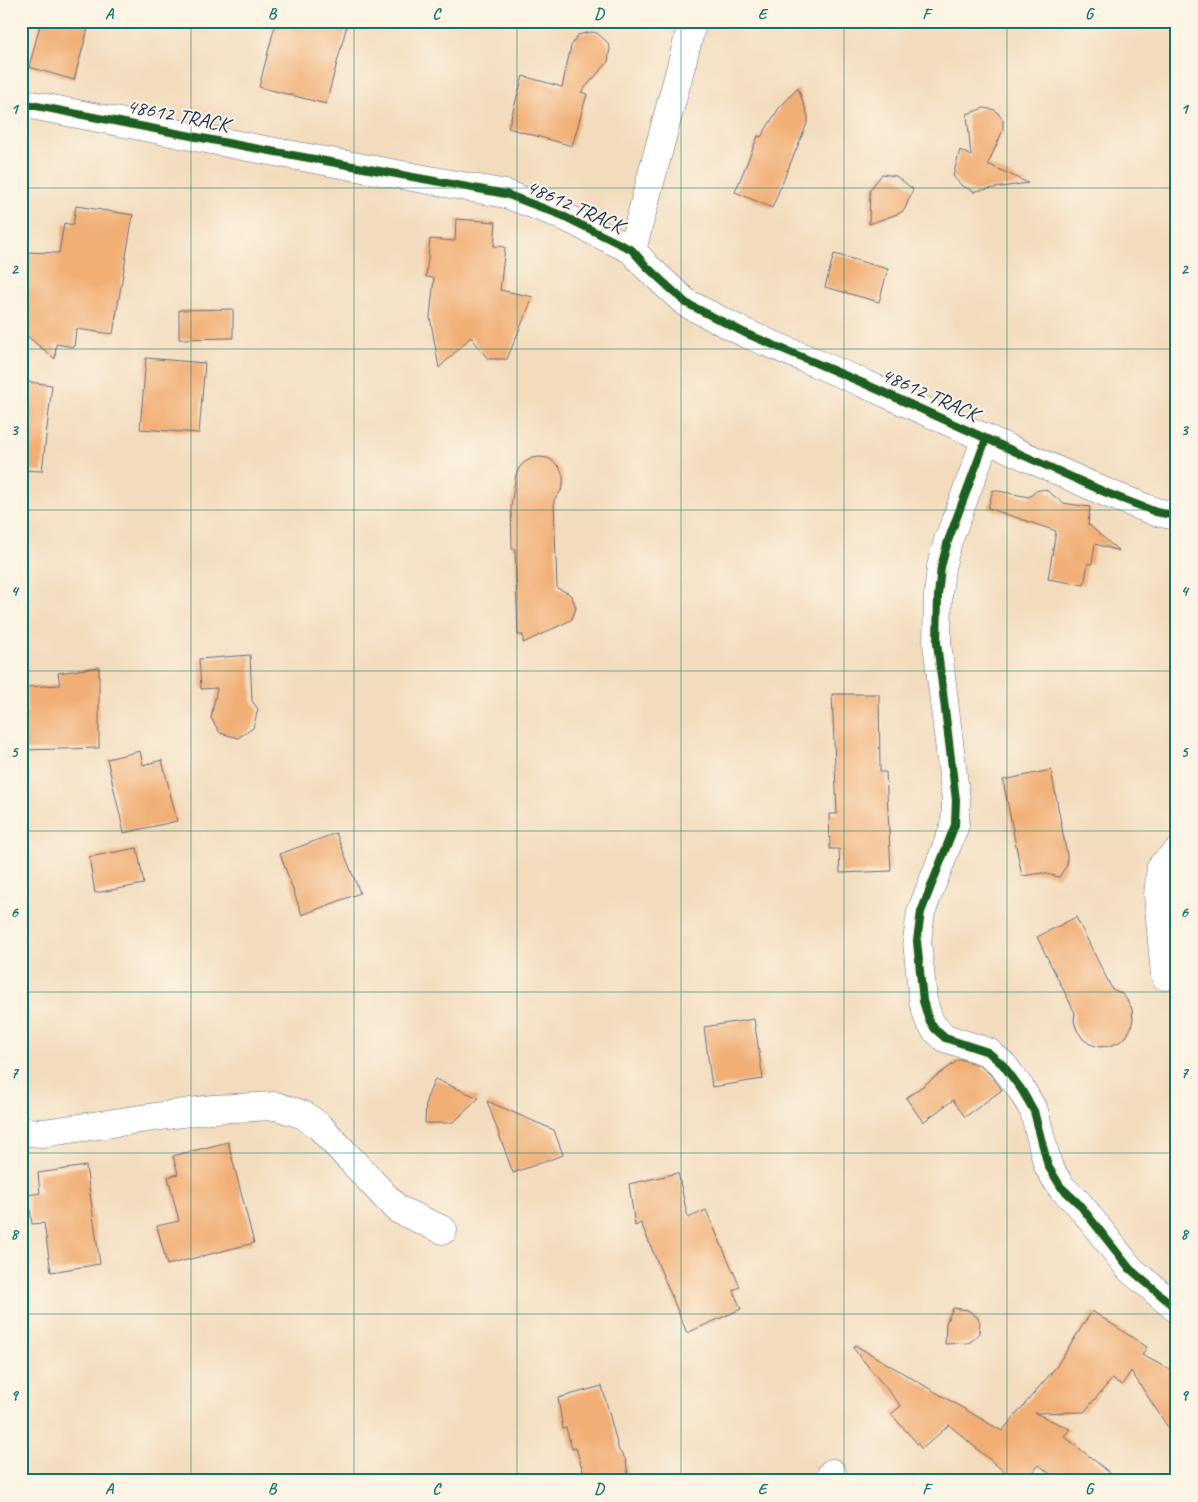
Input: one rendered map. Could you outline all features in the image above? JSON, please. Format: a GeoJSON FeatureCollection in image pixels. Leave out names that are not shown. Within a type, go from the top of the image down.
{"type":"FeatureCollection","features":[{"type":"Feature","properties":{"kind":"street"},"geometry":{"type":"LineString","coordinates":[[632,250],[693,21]]}},
{"type":"Feature","properties":{"kind":"street","name":"48612 TRACK"},"geometry":{"type":"LineString","coordinates":[[21,102],[248,147],[506,194],[561,215],[632,250],[647,267],[686,303],[745,333],[863,383],[1107,493],[1156,512],[1177,516]]}},
{"type":"Feature","properties":{"kind":"street"},"geometry":{"type":"LineString","coordinates":[[986,439],[948,541],[941,567],[936,643],[956,800],[956,825],[921,912],[917,941],[923,1001],[929,1020],[945,1038],[988,1052],[1003,1065],[1021,1089],[1034,1111],[1048,1166],[1061,1187],[1080,1204],[1130,1269],[1177,1309]]}},
{"type":"Feature","properties":{"kind":"street"},"geometry":{"type":"LineString","coordinates":[[1165,976],[1158,895],[1162,867],[1177,852]]}},
{"type":"Feature","properties":{"kind":"street"},"geometry":{"type":"LineString","coordinates":[[21,1130],[43,1133],[211,1110],[276,1106],[304,1115],[320,1126],[397,1210],[443,1230]]}},
{"type":"Feature","properties":{"kind":"building"},"geometry":{"type":"Polygon","coordinates":[[[41,21],[90,21],[74,80],[29,67],[41,21]]]}},
{"type":"Feature","properties":{"kind":"building"},"geometry":{"type":"Polygon","coordinates":[[[276,21],[348,21],[326,104],[259,87],[276,21]]]}},
{"type":"Feature","properties":{"kind":"building"},"geometry":{"type":"Polygon","coordinates":[[[591,32],[597,33],[607,42],[610,48],[608,62],[581,92],[587,94],[572,146],[508,128],[523,76],[562,87],[571,46],[578,35],[591,32]]]}},
{"type":"Feature","properties":{"kind":"building"},"geometry":{"type":"Polygon","coordinates":[[[798,88],[808,121],[772,208],[735,192],[758,136],[761,137],[779,108],[798,88]]]}},
{"type":"Feature","properties":{"kind":"building"},"geometry":{"type":"Polygon","coordinates":[[[984,108],[995,110],[1003,119],[1003,130],[988,164],[1028,183],[975,191],[974,193],[974,191],[962,186],[953,176],[960,150],[971,156],[967,114],[984,108]]]}},
{"type":"Feature","properties":{"kind":"building"},"geometry":{"type":"Polygon","coordinates":[[[882,174],[896,176],[913,189],[905,209],[900,213],[869,224],[870,190],[882,174]]]}},
{"type":"Feature","properties":{"kind":"building"},"geometry":{"type":"Polygon","coordinates":[[[76,206],[133,215],[113,334],[76,329],[74,347],[56,344],[55,359],[21,331],[21,252],[59,253],[64,223],[73,225],[76,206]]]}},
{"type":"Feature","properties":{"kind":"building"},"geometry":{"type":"Polygon","coordinates":[[[456,219],[496,222],[494,246],[505,247],[500,290],[533,297],[507,359],[488,359],[471,337],[439,368],[430,317],[434,278],[426,277],[430,239],[455,241],[456,219]]]}},
{"type":"Feature","properties":{"kind":"building"},"geometry":{"type":"Polygon","coordinates":[[[834,254],[888,269],[879,302],[825,287],[834,254]]]}},
{"type":"Feature","properties":{"kind":"building"},"geometry":{"type":"Polygon","coordinates":[[[233,309],[233,338],[179,339],[179,310],[233,309]]]}},
{"type":"Feature","properties":{"kind":"building"},"geometry":{"type":"Polygon","coordinates":[[[146,358],[205,363],[199,433],[140,429],[146,358]]]}},
{"type":"Feature","properties":{"kind":"building"},"geometry":{"type":"Polygon","coordinates":[[[21,381],[52,385],[42,471],[21,470],[21,381]]]}},
{"type":"Feature","properties":{"kind":"building"},"geometry":{"type":"Polygon","coordinates":[[[532,458],[548,458],[554,462],[560,468],[563,476],[561,491],[554,500],[557,588],[572,597],[576,608],[572,619],[523,643],[523,635],[518,635],[515,549],[512,549],[511,506],[519,468],[532,458]]]}},
{"type":"Feature","properties":{"kind":"building"},"geometry":{"type":"Polygon","coordinates":[[[1045,489],[1063,503],[1090,507],[1088,524],[1119,551],[1095,544],[1092,564],[1088,563],[1084,585],[1048,579],[1056,531],[988,508],[993,490],[1029,497],[1036,491],[1045,489]]]}},
{"type":"Feature","properties":{"kind":"building"},"geometry":{"type":"Polygon","coordinates":[[[250,655],[252,701],[258,709],[253,728],[238,738],[220,733],[211,718],[217,688],[201,689],[199,659],[250,655]]]}},
{"type":"Feature","properties":{"kind":"building"},"geometry":{"type":"Polygon","coordinates":[[[99,667],[99,748],[21,750],[21,713],[27,713],[26,687],[60,685],[58,673],[99,667]]]}},
{"type":"Feature","properties":{"kind":"building"},"geometry":{"type":"Polygon","coordinates":[[[832,694],[879,694],[880,772],[886,772],[891,871],[840,873],[839,849],[830,849],[829,814],[837,814],[832,694]]]}},
{"type":"Feature","properties":{"kind":"building"},"geometry":{"type":"Polygon","coordinates":[[[140,751],[143,765],[162,760],[177,821],[124,833],[107,759],[140,751]]]}},
{"type":"Feature","properties":{"kind":"building"},"geometry":{"type":"Polygon","coordinates":[[[1051,770],[1067,855],[1067,865],[1059,877],[1042,873],[1022,876],[1003,780],[1051,770]]]}},
{"type":"Feature","properties":{"kind":"building"},"geometry":{"type":"Polygon","coordinates":[[[336,833],[360,893],[302,915],[280,854],[336,833]]]}},
{"type":"Feature","properties":{"kind":"building"},"geometry":{"type":"Polygon","coordinates":[[[137,848],[144,884],[95,893],[89,857],[137,848]]]}},
{"type":"Feature","properties":{"kind":"building"},"geometry":{"type":"Polygon","coordinates":[[[1076,917],[1112,989],[1121,993],[1132,1009],[1133,1019],[1126,1037],[1118,1043],[1109,1046],[1099,1047],[1090,1044],[1083,1039],[1077,1030],[1074,1021],[1075,1013],[1037,937],[1076,917]]]}},
{"type":"Feature","properties":{"kind":"building"},"geometry":{"type":"Polygon","coordinates":[[[754,1019],[763,1079],[712,1087],[704,1027],[754,1019]]]}},
{"type":"Feature","properties":{"kind":"building"},"geometry":{"type":"Polygon","coordinates":[[[960,1059],[980,1066],[991,1075],[1002,1090],[965,1117],[953,1100],[923,1122],[906,1098],[960,1059]]]}},
{"type":"Feature","properties":{"kind":"building"},"geometry":{"type":"Polygon","coordinates":[[[435,1079],[479,1098],[455,1121],[449,1123],[425,1123],[426,1100],[435,1079]]]}},
{"type":"Feature","properties":{"kind":"building"},"geometry":{"type":"Polygon","coordinates":[[[487,1101],[554,1130],[563,1155],[513,1173],[487,1101]]]}},
{"type":"Feature","properties":{"kind":"building"},"geometry":{"type":"Polygon","coordinates":[[[228,1142],[254,1243],[167,1265],[157,1226],[179,1221],[168,1177],[178,1174],[173,1156],[228,1142]]]}},
{"type":"Feature","properties":{"kind":"building"},"geometry":{"type":"Polygon","coordinates":[[[86,1166],[100,1264],[51,1272],[44,1223],[32,1224],[28,1195],[40,1193],[38,1173],[86,1166]]]}},
{"type":"Feature","properties":{"kind":"building"},"geometry":{"type":"Polygon","coordinates":[[[678,1173],[688,1218],[706,1210],[740,1287],[733,1290],[741,1309],[687,1333],[641,1223],[635,1226],[629,1184],[678,1173]]]}},
{"type":"Feature","properties":{"kind":"building"},"geometry":{"type":"Polygon","coordinates":[[[953,1308],[968,1310],[980,1322],[979,1333],[972,1341],[945,1344],[946,1323],[953,1308]]]}},
{"type":"Feature","properties":{"kind":"building"},"geometry":{"type":"Polygon","coordinates":[[[1092,1311],[1147,1347],[1142,1355],[1177,1373],[1177,1441],[1131,1371],[1122,1385],[1112,1379],[1084,1412],[1035,1413],[1070,1429],[1064,1436],[1120,1481],[1059,1481],[1039,1465],[1026,1481],[1015,1481],[949,1425],[922,1449],[891,1414],[901,1406],[853,1348],[855,1345],[1002,1431],[1056,1367],[1092,1311]]]}},
{"type":"Feature","properties":{"kind":"building"},"geometry":{"type":"Polygon","coordinates":[[[602,1386],[619,1451],[626,1461],[629,1481],[586,1481],[576,1448],[572,1449],[566,1428],[563,1429],[558,1398],[602,1386]]]}},
{"type":"Feature","properties":{"kind":"cycle path"},"geometry":{"type":"LineString","coordinates":[[21,103],[506,194],[561,215],[632,250],[647,267],[686,303],[745,333],[863,383],[1107,493],[1156,512],[1177,516]]}},
{"type":"Feature","properties":{"kind":"cycle path"},"geometry":{"type":"LineString","coordinates":[[986,439],[948,541],[941,567],[937,643],[956,800],[955,825],[921,912],[917,941],[923,1001],[929,1020],[945,1038],[988,1052],[1003,1065],[1021,1089],[1034,1111],[1048,1166],[1061,1187],[1079,1204],[1130,1269],[1177,1309]]}}]}
